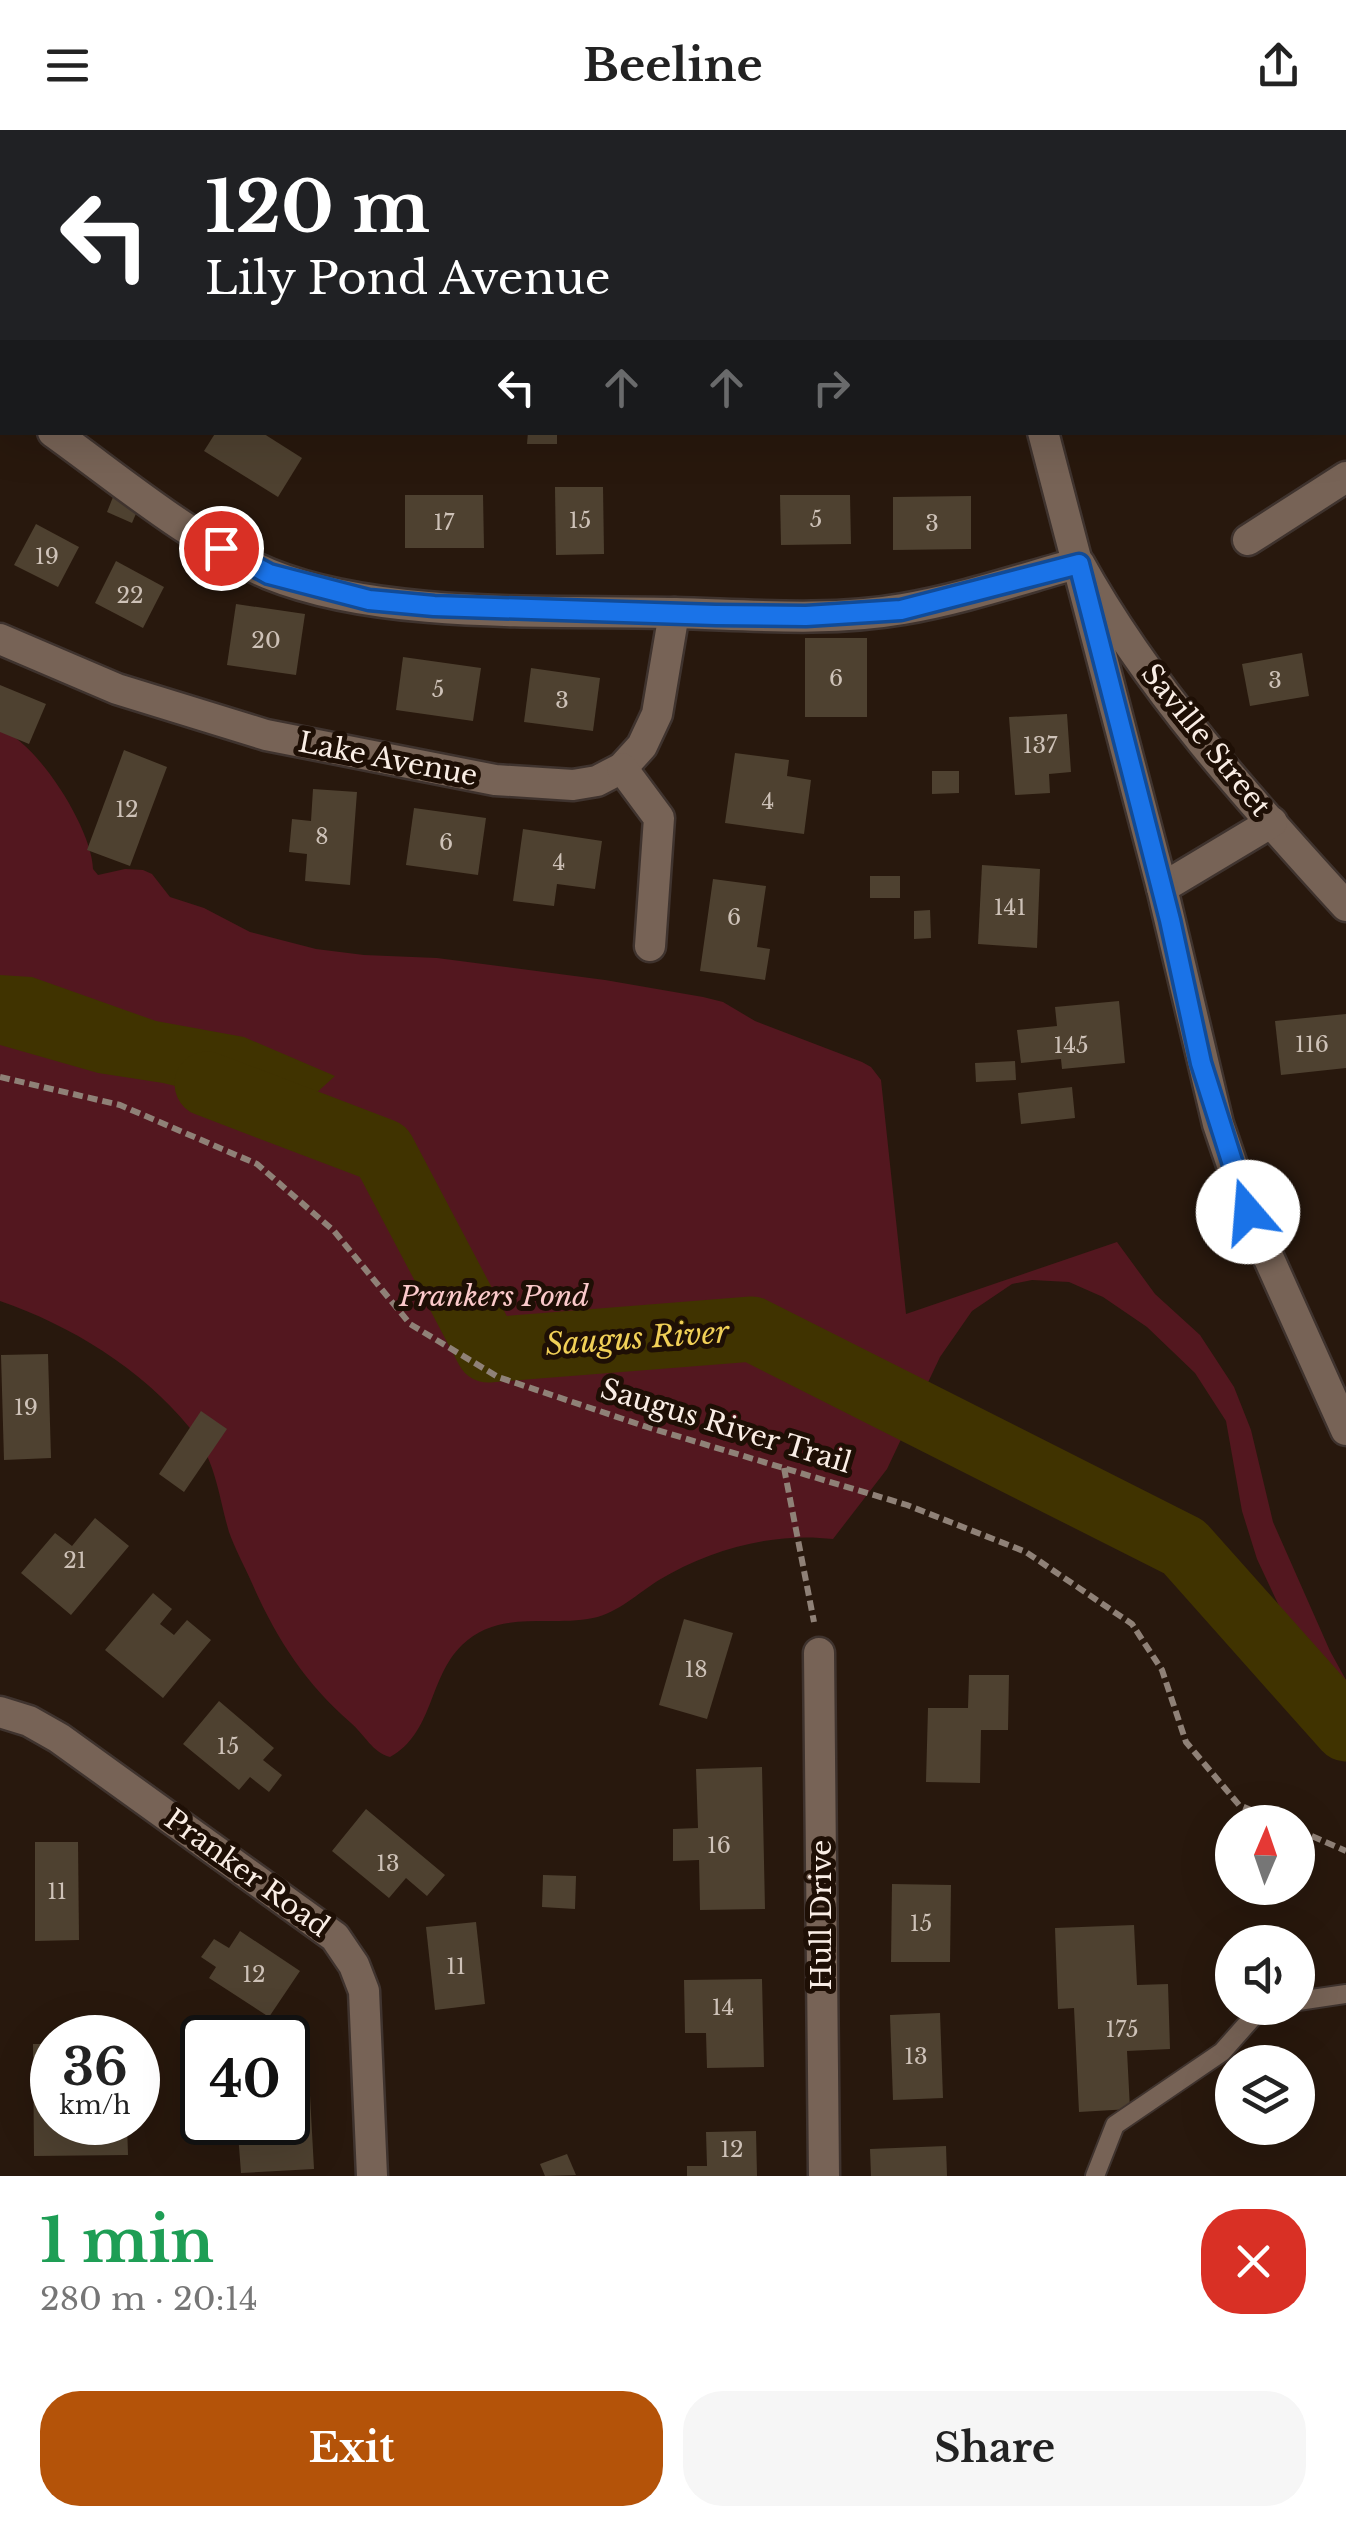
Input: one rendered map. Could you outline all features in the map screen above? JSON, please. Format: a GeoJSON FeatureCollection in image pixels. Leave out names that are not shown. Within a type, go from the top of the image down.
{"type":"FeatureCollection","features":[{"type":"Feature","properties":{"kind":"street"},"geometry":{"type":"LineString","coordinates":[[57,435],[221,548],[269,574],[369,600],[434,606],[806,616],[901,610],[1079,564]]}},
{"type":"Feature","properties":{"kind":"street"},"geometry":{"type":"LineString","coordinates":[[1045,435],[1162,888],[1218,1124],[1248,1212],[1346,1430]]}},
{"type":"Feature","properties":{"kind":"street"},"geometry":{"type":"LineString","coordinates":[[1248,540],[1346,477]]}},
{"type":"Feature","properties":{"kind":"street","name":"Saville Street"},"geometry":{"type":"LineString","coordinates":[[1079,564],[1108,616],[1186,719],[1346,906]]}},
{"type":"Feature","properties":{"kind":"street"},"geometry":{"type":"LineString","coordinates":[[650,946],[660,818],[622,768],[642,746],[657,714],[674,613]]}},
{"type":"Feature","properties":{"kind":"street","name":"Lake Avenue"},"geometry":{"type":"LineString","coordinates":[[0,639],[117,689],[319,748],[541,785],[573,786],[597,781],[622,768]]}},
{"type":"Feature","properties":{"kind":"street"},"geometry":{"type":"LineString","coordinates":[[1162,888],[1272,822]]}},
{"type":"Feature","properties":{"kind":"street","name":"Hull Drive"},"geometry":{"type":"LineString","coordinates":[[820,1653],[824,2176]]}},
{"type":"Feature","properties":{"kind":"street","name":"Pranker Road"},"geometry":{"type":"LineString","coordinates":[[0,1712],[29,1721],[60,1738],[335,1937],[354,1965],[364,1990],[372,2176]]}},
{"type":"Feature","properties":{"kind":"lane"},"geometry":{"type":"LineString","coordinates":[[1315,1999],[1346,1994]]}},
{"type":"Feature","properties":{"kind":"lane"},"geometry":{"type":"LineString","coordinates":[[1095,2176],[1116,2125],[1222,2052],[1246,2025]]}},
{"type":"Feature","properties":{"kind":"path","name":"Saugus River Trail"},"geometry":{"type":"LineString","coordinates":[[0,1077],[120,1106],[257,1164],[334,1231],[410,1324],[498,1377],[906,1505],[1026,1552],[1132,1624],[1162,1670],[1186,1742],[1239,1805]]}},
{"type":"Feature","properties":{"kind":"path"},"geometry":{"type":"LineString","coordinates":[[784,1468],[820,1653]]}},
{"type":"Feature","properties":{"kind":"path"},"geometry":{"type":"LineString","coordinates":[[1315,1837],[1346,1851]]}},
{"type":"Feature","properties":{"kind":"green space","name":"Prankers Pond"},"geometry":{"type":"Polygon","coordinates":[[[0,729],[30,751],[60,789],[83,832],[98,875],[143,870],[152,874],[170,897],[204,908],[250,932],[316,949],[437,958],[703,997],[723,1002],[755,1021],[871,1067],[881,1080],[906,1314],[1117,1242],[1155,1294],[1200,1335],[1234,1387],[1251,1430],[1273,1522],[1346,1680],[1346,1719],[1280,1608],[1257,1559],[1242,1511],[1226,1421],[1195,1373],[1147,1327],[1103,1297],[1069,1282],[1032,1280],[1012,1284],[972,1311],[940,1357],[887,1469],[833,1539],[788,1538],[743,1545],[679,1569],[619,1607],[593,1618],[508,1623],[476,1634],[451,1658],[415,1734],[390,1757],[379,1752],[319,1692],[281,1640],[234,1545],[211,1464],[189,1427],[149,1386],[103,1351],[0,1301],[0,729]]]}},
{"type":"Feature","properties":{"kind":"shaded area"},"geometry":{"type":"Polygon","coordinates":[[[0,975],[32,977],[156,1021],[244,1037],[335,1076],[271,1134],[237,1101],[163,1083],[98,1073],[0,1045],[0,975]]]}},
{"type":"Feature","properties":{"kind":"building"},"geometry":{"type":"Polygon","coordinates":[[[214,435],[266,435],[302,458],[278,497],[204,451],[214,435]]]}},
{"type":"Feature","properties":{"kind":"building"},"geometry":{"type":"Polygon","coordinates":[[[528,435],[557,435],[557,444],[527,444],[528,435]]]}},
{"type":"Feature","properties":{"kind":"building"},"geometry":{"type":"Polygon","coordinates":[[[555,487],[603,487],[604,554],[556,555],[555,487]]]}},
{"type":"Feature","properties":{"kind":"building"},"geometry":{"type":"Polygon","coordinates":[[[405,495],[483,495],[484,548],[405,548],[405,495]]]}},
{"type":"Feature","properties":{"kind":"building"},"geometry":{"type":"Polygon","coordinates":[[[780,495],[850,495],[851,544],[781,545],[780,495]]]}},
{"type":"Feature","properties":{"kind":"building"},"geometry":{"type":"Polygon","coordinates":[[[971,496],[971,549],[893,550],[893,497],[971,496]]]}},
{"type":"Feature","properties":{"kind":"building"},"geometry":{"type":"Polygon","coordinates":[[[113,497],[138,509],[132,523],[107,512],[113,497]]]}},
{"type":"Feature","properties":{"kind":"building"},"geometry":{"type":"Polygon","coordinates":[[[36,524],[79,547],[58,587],[14,565],[36,524]]]}},
{"type":"Feature","properties":{"kind":"building"},"geometry":{"type":"Polygon","coordinates":[[[116,561],[164,587],[143,628],[95,603],[116,561]]]}},
{"type":"Feature","properties":{"kind":"building"},"geometry":{"type":"Polygon","coordinates":[[[236,604],[305,614],[296,675],[227,665],[236,604]]]}},
{"type":"Feature","properties":{"kind":"building"},"geometry":{"type":"Polygon","coordinates":[[[805,638],[867,638],[867,717],[805,717],[805,638]]]}},
{"type":"Feature","properties":{"kind":"building"},"geometry":{"type":"Polygon","coordinates":[[[1302,653],[1309,696],[1250,706],[1242,664],[1302,653]]]}},
{"type":"Feature","properties":{"kind":"building"},"geometry":{"type":"Polygon","coordinates":[[[403,657],[481,668],[473,721],[396,710],[403,657]]]}},
{"type":"Feature","properties":{"kind":"building"},"geometry":{"type":"Polygon","coordinates":[[[531,668],[600,678],[593,731],[524,722],[531,668]]]}},
{"type":"Feature","properties":{"kind":"building"},"geometry":{"type":"Polygon","coordinates":[[[0,685],[46,704],[29,744],[0,732],[0,685]]]}},
{"type":"Feature","properties":{"kind":"building"},"geometry":{"type":"Polygon","coordinates":[[[1067,714],[1071,772],[1049,774],[1050,793],[1015,795],[1009,717],[1067,714]]]}},
{"type":"Feature","properties":{"kind":"building"},"geometry":{"type":"Polygon","coordinates":[[[124,750],[167,767],[130,866],[87,850],[124,750]]]}},
{"type":"Feature","properties":{"kind":"building"},"geometry":{"type":"Polygon","coordinates":[[[735,753],[789,760],[787,776],[811,780],[804,834],[725,823],[735,753]]]}},
{"type":"Feature","properties":{"kind":"building"},"geometry":{"type":"Polygon","coordinates":[[[932,771],[959,771],[959,793],[932,794],[932,771]]]}},
{"type":"Feature","properties":{"kind":"building"},"geometry":{"type":"Polygon","coordinates":[[[313,789],[357,792],[350,885],[305,881],[307,854],[289,852],[292,819],[311,821],[313,789]]]}},
{"type":"Feature","properties":{"kind":"building"},"geometry":{"type":"Polygon","coordinates":[[[414,808],[486,818],[478,875],[406,865],[414,808]]]}},
{"type":"Feature","properties":{"kind":"building"},"geometry":{"type":"Polygon","coordinates":[[[523,829],[602,841],[595,889],[557,884],[554,906],[513,901],[523,829]]]}},
{"type":"Feature","properties":{"kind":"building"},"geometry":{"type":"Polygon","coordinates":[[[982,865],[1040,869],[1037,948],[978,944],[982,865]]]}},
{"type":"Feature","properties":{"kind":"building"},"geometry":{"type":"Polygon","coordinates":[[[870,876],[900,876],[900,898],[870,898],[870,876]]]}},
{"type":"Feature","properties":{"kind":"building"},"geometry":{"type":"Polygon","coordinates":[[[713,879],[766,886],[757,947],[770,949],[765,980],[700,971],[713,879]]]}},
{"type":"Feature","properties":{"kind":"building"},"geometry":{"type":"Polygon","coordinates":[[[930,910],[931,938],[914,939],[914,911],[930,910]]]}},
{"type":"Feature","properties":{"kind":"building"},"geometry":{"type":"Polygon","coordinates":[[[1119,1001],[1125,1063],[1062,1069],[1061,1059],[1021,1063],[1017,1030],[1057,1026],[1055,1007],[1119,1001]]]}},
{"type":"Feature","properties":{"kind":"building"},"geometry":{"type":"Polygon","coordinates":[[[1346,1014],[1346,1068],[1281,1075],[1275,1021],[1346,1014]]]}},
{"type":"Feature","properties":{"kind":"building"},"geometry":{"type":"Polygon","coordinates":[[[1015,1061],[1016,1080],[976,1082],[975,1063],[1015,1061]]]}},
{"type":"Feature","properties":{"kind":"building"},"geometry":{"type":"Polygon","coordinates":[[[1072,1087],[1075,1118],[1021,1124],[1018,1093],[1072,1087]]]}},
{"type":"Feature","properties":{"kind":"building"},"geometry":{"type":"Polygon","coordinates":[[[48,1354],[51,1458],[4,1460],[1,1355],[48,1354]]]}},
{"type":"Feature","properties":{"kind":"building"},"geometry":{"type":"Polygon","coordinates":[[[201,1411],[227,1429],[184,1492],[159,1474],[201,1411]]]}},
{"type":"Feature","properties":{"kind":"building"},"geometry":{"type":"Polygon","coordinates":[[[95,1518],[129,1546],[71,1615],[21,1573],[55,1533],[72,1546],[95,1518]]]}},
{"type":"Feature","properties":{"kind":"building"},"geometry":{"type":"Polygon","coordinates":[[[153,1593],[172,1609],[160,1624],[174,1635],[187,1620],[211,1640],[163,1698],[105,1650],[153,1593]]]}},
{"type":"Feature","properties":{"kind":"building"},"geometry":{"type":"Polygon","coordinates":[[[684,1619],[733,1633],[707,1719],[659,1705],[684,1619]]]}},
{"type":"Feature","properties":{"kind":"building"},"geometry":{"type":"Polygon","coordinates":[[[969,1675],[1009,1675],[1008,1730],[981,1730],[980,1783],[926,1782],[928,1708],[968,1708],[969,1675]]]}},
{"type":"Feature","properties":{"kind":"building"},"geometry":{"type":"Polygon","coordinates":[[[219,1701],[274,1748],[263,1760],[282,1775],[269,1792],[250,1777],[239,1790],[183,1744],[219,1701]]]}},
{"type":"Feature","properties":{"kind":"building"},"geometry":{"type":"Polygon","coordinates":[[[762,1767],[765,1909],[700,1910],[699,1860],[673,1861],[673,1829],[698,1828],[696,1769],[762,1767]]]}},
{"type":"Feature","properties":{"kind":"building"},"geometry":{"type":"Polygon","coordinates":[[[366,1809],[445,1875],[427,1896],[406,1878],[389,1898],[332,1851],[366,1809]]]}},
{"type":"Feature","properties":{"kind":"building"},"geometry":{"type":"Polygon","coordinates":[[[35,1842],[78,1842],[79,1940],[35,1941],[35,1842]]]}},
{"type":"Feature","properties":{"kind":"building"},"geometry":{"type":"Polygon","coordinates":[[[543,1875],[576,1876],[575,1909],[542,1907],[543,1875]]]}},
{"type":"Feature","properties":{"kind":"building"},"geometry":{"type":"Polygon","coordinates":[[[892,1884],[951,1885],[950,1962],[891,1962],[892,1884]]]}},
{"type":"Feature","properties":{"kind":"building"},"geometry":{"type":"Polygon","coordinates":[[[476,1922],[485,2004],[435,2010],[426,1927],[476,1922]]]}},
{"type":"Feature","properties":{"kind":"building"},"geometry":{"type":"Polygon","coordinates":[[[1134,1925],[1137,1985],[1168,1984],[1170,2049],[1127,2051],[1130,2109],[1079,2112],[1074,2008],[1058,2009],[1055,1928],[1134,1925]]]}},
{"type":"Feature","properties":{"kind":"building"},"geometry":{"type":"Polygon","coordinates":[[[240,1931],[300,1971],[270,2015],[209,1978],[216,1967],[201,1957],[214,1939],[229,1948],[240,1931]]]}},
{"type":"Feature","properties":{"kind":"building"},"geometry":{"type":"Polygon","coordinates":[[[762,1979],[764,2067],[707,2068],[706,2033],[685,2033],[684,1980],[762,1979]]]}},
{"type":"Feature","properties":{"kind":"building"},"geometry":{"type":"Polygon","coordinates":[[[940,2013],[943,2098],[893,2100],[890,2015],[940,2013]]]}},
{"type":"Feature","properties":{"kind":"building"},"geometry":{"type":"Polygon","coordinates":[[[310,2095],[314,2169],[241,2173],[239,2145],[310,2145],[310,2095]]]}},
{"type":"Feature","properties":{"kind":"building"},"geometry":{"type":"Polygon","coordinates":[[[756,2131],[757,2176],[687,2176],[687,2166],[707,2166],[706,2132],[756,2131]]]}},
{"type":"Feature","properties":{"kind":"building"},"geometry":{"type":"Polygon","coordinates":[[[34,2145],[128,2145],[128,2155],[34,2156],[34,2145]]]}},
{"type":"Feature","properties":{"kind":"building"},"geometry":{"type":"Polygon","coordinates":[[[946,2146],[947,2176],[871,2176],[870,2149],[946,2146]]]}},
{"type":"Feature","properties":{"kind":"building"},"geometry":{"type":"Polygon","coordinates":[[[567,2154],[576,2175],[545,2176],[540,2164],[567,2154]]]}},
{"type":"Feature","properties":{"kind":"waterway","name":"Saugus River"},"geometry":{"type":"LineString","coordinates":[[207,1084],[383,1151],[488,1350],[752,1329],[1184,1547],[1346,1729]]}},
{"type":"Feature","properties":{"kind":"route"},"geometry":{"type":"LineString","coordinates":[[221,548],[269,574],[369,600],[434,606],[716,615],[806,616],[901,610],[1079,564],[1170,920],[1201,1063],[1248,1212]]}}]}
